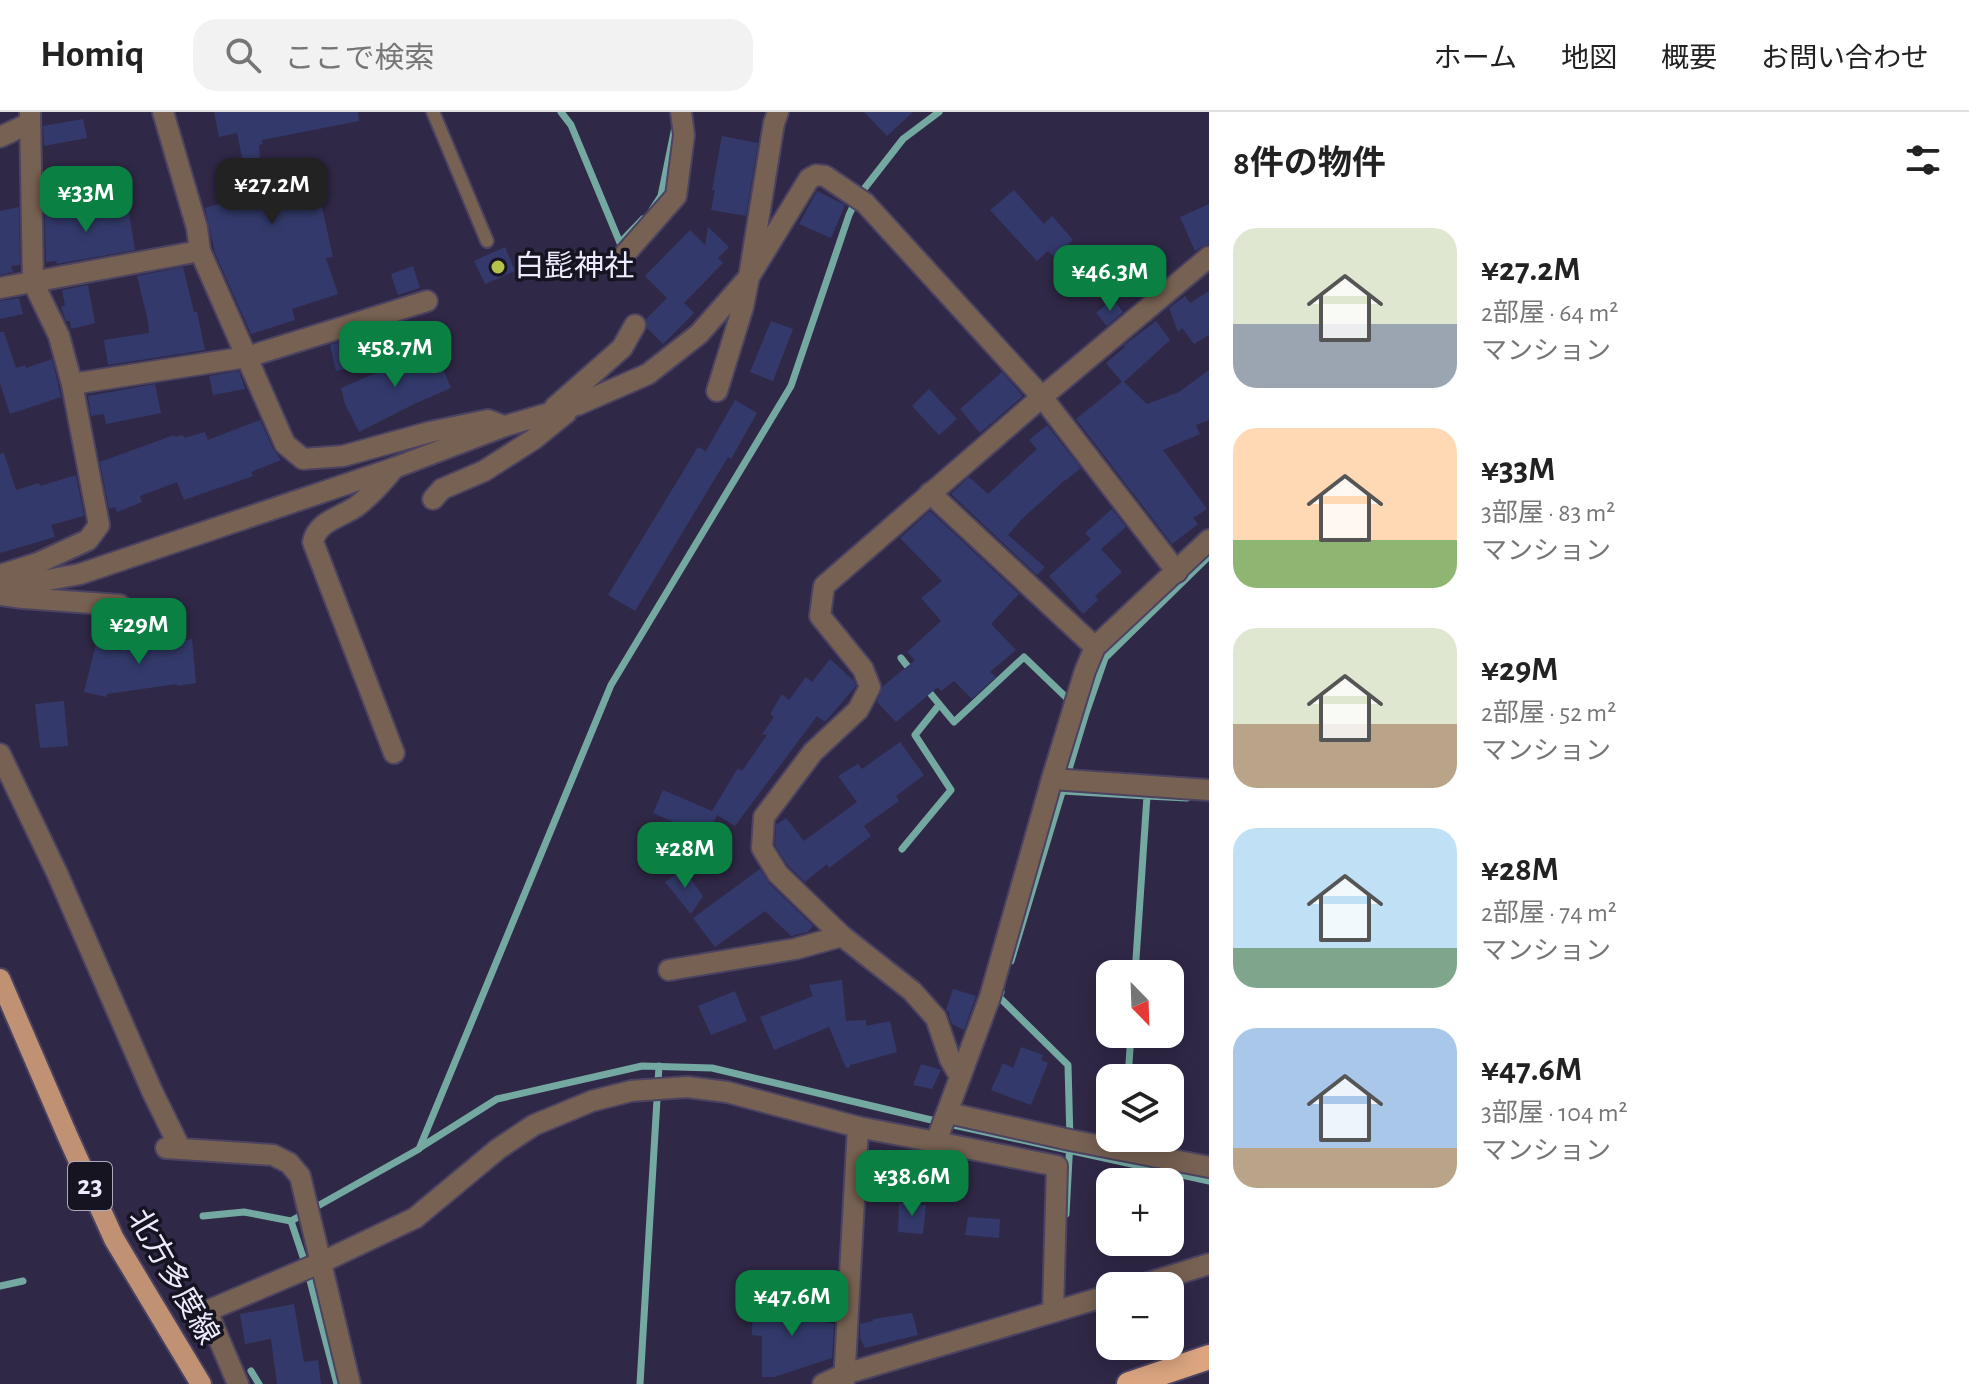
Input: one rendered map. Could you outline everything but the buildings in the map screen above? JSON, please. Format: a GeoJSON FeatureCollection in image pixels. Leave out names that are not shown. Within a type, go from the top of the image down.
{"type":"FeatureCollection","features":[{"type":"Feature","properties":{"kind":"highway"},"geometry":{"type":"LineString","coordinates":[[1129,1384],[1209,1357]]}},
{"type":"Feature","properties":{"kind":"main road","name":"北方多度線"},"geometry":{"type":"LineString","coordinates":[[0,979],[114,1239],[201,1384]]}},
{"type":"Feature","properties":{"kind":"street"},"geometry":{"type":"LineString","coordinates":[[163,112],[197,228],[200,251],[285,444],[303,459],[343,456],[488,420],[505,426]]}},
{"type":"Feature","properties":{"kind":"street"},"geometry":{"type":"LineString","coordinates":[[625,254],[676,196],[684,135],[681,112]]}},
{"type":"Feature","properties":{"kind":"street"},"geometry":{"type":"LineString","coordinates":[[717,391],[743,307],[773,116]]}},
{"type":"Feature","properties":{"kind":"street"},"geometry":{"type":"LineString","coordinates":[[0,137],[30,117]]}},
{"type":"Feature","properties":{"kind":"street"},"geometry":{"type":"LineString","coordinates":[[0,575],[38,563],[88,540],[99,525],[72,384],[59,336],[33,282],[30,117]]}},
{"type":"Feature","properties":{"kind":"street"},"geometry":{"type":"LineString","coordinates":[[0,592],[80,574],[394,468],[505,426],[577,405],[648,374],[699,334],[749,277],[809,179],[816,175],[825,176],[865,203],[1042,397],[1177,572]]}},
{"type":"Feature","properties":{"kind":"street"},"geometry":{"type":"LineString","coordinates":[[0,288],[200,251]]}},
{"type":"Feature","properties":{"kind":"street"},"geometry":{"type":"LineString","coordinates":[[960,1077],[950,1059],[936,1018],[912,991],[842,936],[778,874],[762,848],[764,817],[813,752],[858,710],[870,687],[863,669],[820,616],[824,586],[1209,257]]}},
{"type":"Feature","properties":{"kind":"street"},"geometry":{"type":"LineString","coordinates":[[72,384],[247,357],[427,301]]}},
{"type":"Feature","properties":{"kind":"street"},"geometry":{"type":"LineString","coordinates":[[546,415],[622,348],[635,325]]}},
{"type":"Feature","properties":{"kind":"street"},"geometry":{"type":"LineString","coordinates":[[433,499],[442,489],[484,471],[534,439],[577,405]]}},
{"type":"Feature","properties":{"kind":"street"},"geometry":{"type":"LineString","coordinates":[[394,468],[384,482],[355,507],[319,528],[313,542],[394,753]]}},
{"type":"Feature","properties":{"kind":"street"},"geometry":{"type":"LineString","coordinates":[[930,493],[1095,647]]}},
{"type":"Feature","properties":{"kind":"street"},"geometry":{"type":"LineString","coordinates":[[936,1142],[990,997],[1052,779],[1095,647],[1209,540]]}},
{"type":"Feature","properties":{"kind":"street"},"geometry":{"type":"LineString","coordinates":[[0,592],[23,598],[120,605]]}},
{"type":"Feature","properties":{"kind":"street"},"geometry":{"type":"LineString","coordinates":[[0,754],[57,873],[152,1091],[173,1148],[273,1155],[289,1163],[300,1176],[350,1384]]}},
{"type":"Feature","properties":{"kind":"street"},"geometry":{"type":"LineString","coordinates":[[1052,779],[1209,790]]}},
{"type":"Feature","properties":{"kind":"street"},"geometry":{"type":"LineString","coordinates":[[669,970],[795,949],[842,936]]}},
{"type":"Feature","properties":{"kind":"street"},"geometry":{"type":"LineString","coordinates":[[238,1384],[207,1311],[415,1218],[498,1149],[534,1125],[592,1101],[631,1091],[687,1087],[727,1092],[858,1127],[1057,1166],[1053,1312]]}},
{"type":"Feature","properties":{"kind":"street"},"geometry":{"type":"LineString","coordinates":[[948,1113],[1209,1167]]}},
{"type":"Feature","properties":{"kind":"street"},"geometry":{"type":"LineString","coordinates":[[844,1379],[858,1127]]}},
{"type":"Feature","properties":{"kind":"street"},"geometry":{"type":"LineString","coordinates":[[1183,1272],[1209,1264]]}},
{"type":"Feature","properties":{"kind":"street"},"geometry":{"type":"LineString","coordinates":[[823,1384],[1096,1299]]}},
{"type":"Feature","properties":{"kind":"lane"},"geometry":{"type":"LineString","coordinates":[[433,112],[487,241]]}},
{"type":"Feature","properties":{"kind":"waterway"},"geometry":{"type":"LineString","coordinates":[[561,112],[571,125],[620,243],[643,219]]}},
{"type":"Feature","properties":{"kind":"waterway"},"geometry":{"type":"LineString","coordinates":[[203,1216],[244,1212],[291,1221],[419,1149],[611,685],[791,386],[857,198],[903,139],[939,112]]}},
{"type":"Feature","properties":{"kind":"waterway"},"geometry":{"type":"LineString","coordinates":[[652,210],[661,196],[675,127]]}},
{"type":"Feature","properties":{"kind":"waterway"},"geometry":{"type":"LineString","coordinates":[[1011,961],[1105,658],[1209,556]]}},
{"type":"Feature","properties":{"kind":"waterway"},"geometry":{"type":"LineString","coordinates":[[925,687],[954,722],[1024,657],[1073,704]]}},
{"type":"Feature","properties":{"kind":"waterway"},"geometry":{"type":"LineString","coordinates":[[901,658],[912,672]]}},
{"type":"Feature","properties":{"kind":"waterway"},"geometry":{"type":"LineString","coordinates":[[902,849],[951,790],[915,735],[939,705]]}},
{"type":"Feature","properties":{"kind":"waterway"},"geometry":{"type":"LineString","coordinates":[[1063,791],[1147,796],[1136,960]]}},
{"type":"Feature","properties":{"kind":"waterway"},"geometry":{"type":"LineString","coordinates":[[1147,796],[1187,798]]}},
{"type":"Feature","properties":{"kind":"waterway"},"geometry":{"type":"LineString","coordinates":[[1001,992],[999,997],[1068,1065],[1070,1140],[1066,1214]]}},
{"type":"Feature","properties":{"kind":"waterway"},"geometry":{"type":"LineString","coordinates":[[1129,1064],[1130,1048]]}},
{"type":"Feature","properties":{"kind":"waterway"},"geometry":{"type":"LineString","coordinates":[[421,1147],[497,1099],[642,1066],[712,1068],[1209,1181]]}},
{"type":"Feature","properties":{"kind":"waterway"},"geometry":{"type":"LineString","coordinates":[[640,1384],[659,1066]]}},
{"type":"Feature","properties":{"kind":"waterway"},"geometry":{"type":"LineString","coordinates":[[291,1221],[337,1384]]}},
{"type":"Feature","properties":{"kind":"waterway"},"geometry":{"type":"LineString","coordinates":[[0,1286],[23,1281]]}},
{"type":"Feature","properties":{"kind":"waterway"},"geometry":{"type":"LineString","coordinates":[[251,1371],[259,1384]]}},
{"type":"Feature","properties":{"kind":"place","name":"白髭神社"},"geometry":{"type":"Point","coordinates":[498,267]}}]}
